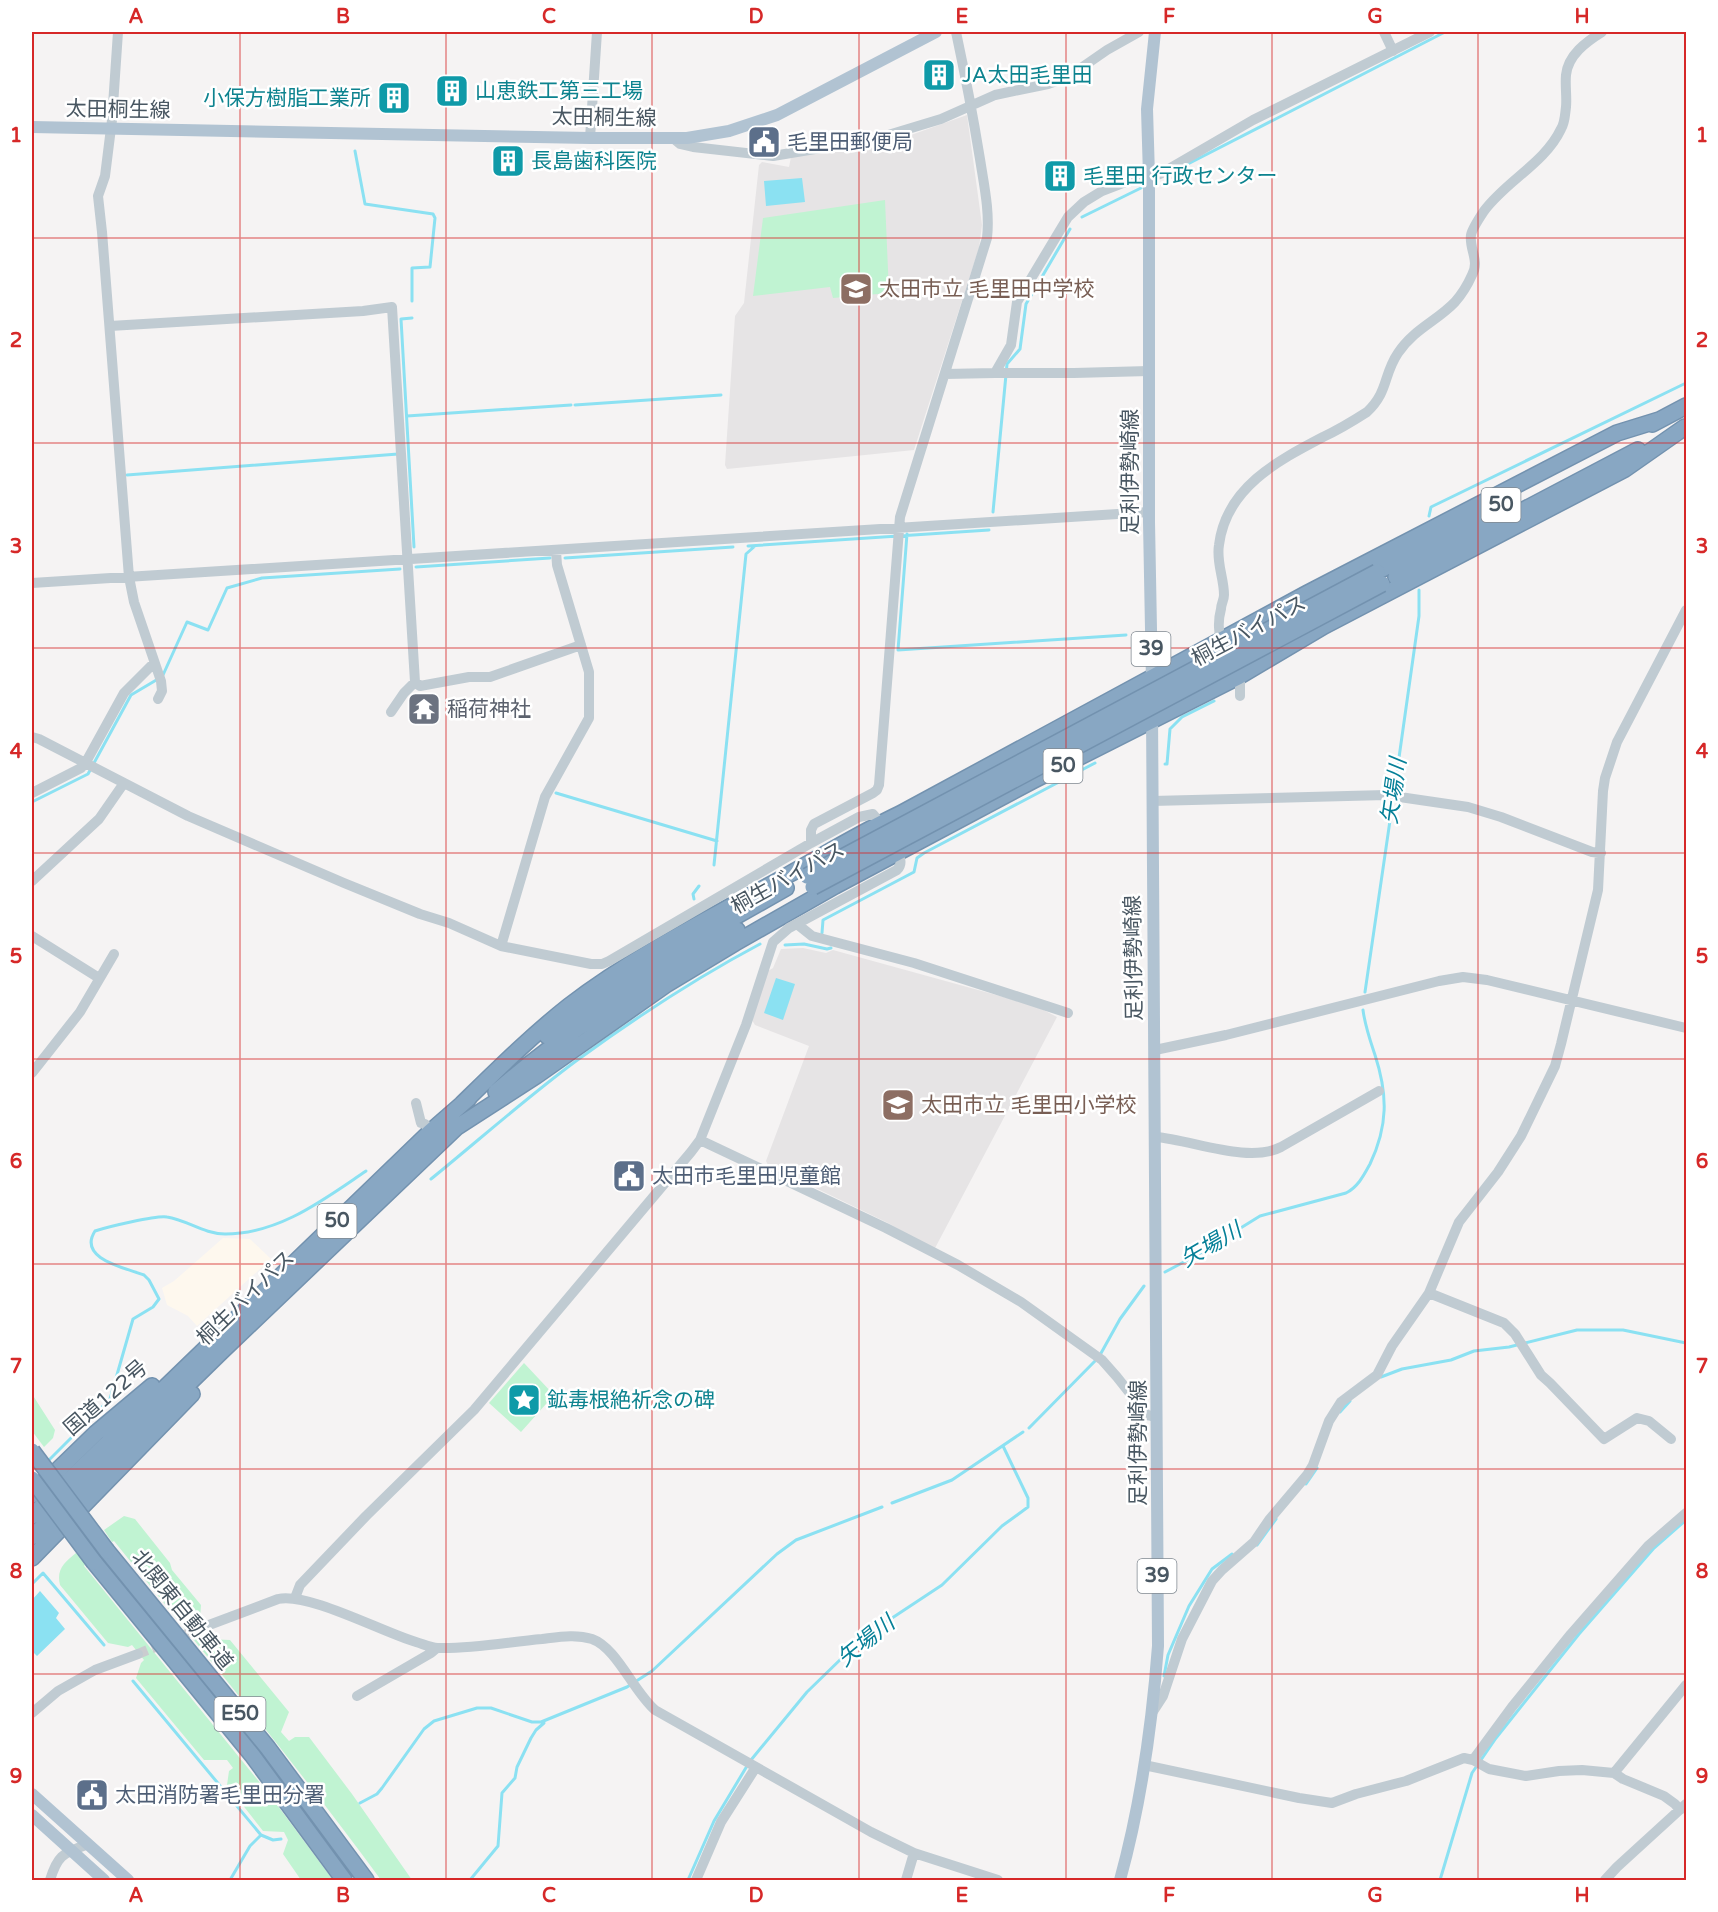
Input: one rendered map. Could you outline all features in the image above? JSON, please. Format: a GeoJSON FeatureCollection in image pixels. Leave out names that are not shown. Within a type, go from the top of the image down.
{"type":"FeatureCollection","features":[{"type":"Feature","properties":{"kind":"highway","name":"桐生バイパス"},"geometry":{"type":"LineString","coordinates":[[32,1537],[217,1345],[430,1132],[522,1055],[592,1003],[642,970],[1379,578],[1686,406]]}},
{"type":"Feature","properties":{"kind":"highway","name":"50"},"geometry":{"type":"LineString","coordinates":[[462,1104],[528,1039],[572,1004],[645,954],[1306,594],[1617,432],[1659,420]]}},
{"type":"Feature","properties":{"kind":"highway","name":"50"},"geometry":{"type":"LineString","coordinates":[[454,1129],[536,1076],[667,984],[825,892],[1034,780],[1239,677],[1324,626],[1625,469],[1686,427]]}},
{"type":"Feature","properties":{"kind":"highway","name":"桐生バイパス"},"geometry":{"type":"LineString","coordinates":[[1379,578],[1686,427]]}},
{"type":"Feature","properties":{"kind":"highway","name":"桐生バイパス"},"geometry":{"type":"LineString","coordinates":[[32,1516],[454,1129],[522,1070],[622,998],[810,882]]}},
{"type":"Feature","properties":{"kind":"highway","name":"50"},"geometry":{"type":"LineString","coordinates":[[32,1558],[200,1386],[217,1345]]}},
{"type":"Feature","properties":{"kind":"highway","name":"国道122号"},"geometry":{"type":"LineString","coordinates":[[32,1495],[96,1433],[170,1371],[217,1345]]}},
{"type":"Feature","properties":{"kind":"highway","name":"北関東自動車道"},"geometry":{"type":"LineString","coordinates":[[32,1451],[107,1551],[268,1748],[366,1881]]}},
{"type":"Feature","properties":{"kind":"highway","name":"北関東自動車道"},"geometry":{"type":"LineString","coordinates":[[32,1479],[94,1562],[252,1755],[344,1881]]}},
{"type":"Feature","properties":{"kind":"main road","name":"太田桐生線"},"geometry":{"type":"LineString","coordinates":[[32,127],[674,139],[729,131],[777,115],[936,32]]}},
{"type":"Feature","properties":{"kind":"main road","name":"足利伊勢崎線"},"geometry":{"type":"LineString","coordinates":[[1120,1881],[1130,1844],[1144,1765],[1158,1646],[1147,110],[1155,32]]}},
{"type":"Feature","properties":{"kind":"main road"},"geometry":{"type":"LineString","coordinates":[[32,1794],[128,1881]]}},
{"type":"Feature","properties":{"kind":"main road"},"geometry":{"type":"LineString","coordinates":[[32,1815],[104,1881]]}},
{"type":"Feature","properties":{"kind":"street"},"geometry":{"type":"LineString","coordinates":[[118,32],[111,130],[105,176],[98,196],[129,577],[134,602],[158,671],[162,691],[158,699]]}},
{"type":"Feature","properties":{"kind":"street"},"geometry":{"type":"LineString","coordinates":[[590,138],[597,32]]}},
{"type":"Feature","properties":{"kind":"street"},"geometry":{"type":"LineString","coordinates":[[811,843],[811,830],[814,824],[878,790],[900,517],[984,251],[988,226],[972,105],[956,32]]}},
{"type":"Feature","properties":{"kind":"street"},"geometry":{"type":"LineString","coordinates":[[674,139],[680,144],[693,147],[773,156],[875,139],[941,119],[995,95],[1048,84],[1068,77],[1107,50],[1139,32]]}},
{"type":"Feature","properties":{"kind":"street"},"geometry":{"type":"LineString","coordinates":[[1384,32],[1393,51]]}},
{"type":"Feature","properties":{"kind":"street"},"geometry":{"type":"LineString","coordinates":[[1003,373],[1011,345],[1017,302],[1068,217],[1084,202],[1102,191],[1128,181],[1160,174],[1253,120],[1430,32]]}},
{"type":"Feature","properties":{"kind":"street"},"geometry":{"type":"LineString","coordinates":[[1240,696],[1239,677],[1221,641],[1219,632],[1224,598],[1218,547],[1221,531],[1236,500],[1250,482],[1263,473],[1374,406],[1383,394],[1392,362],[1398,352],[1413,334],[1455,302],[1473,274],[1476,260],[1471,234],[1483,212],[1552,146],[1563,125],[1569,63],[1579,50],[1602,32]]}},
{"type":"Feature","properties":{"kind":"street"},"geometry":{"type":"LineString","coordinates":[[110,326],[363,311],[392,307],[416,682],[420,686],[469,677],[490,677],[581,645]]}},
{"type":"Feature","properties":{"kind":"street"},"geometry":{"type":"LineString","coordinates":[[945,374],[1149,371]]}},
{"type":"Feature","properties":{"kind":"street"},"geometry":{"type":"LineString","coordinates":[[32,583],[556,550],[899,533],[1149,512]]}},
{"type":"Feature","properties":{"kind":"street"},"geometry":{"type":"LineString","coordinates":[[501,946],[545,797],[589,718],[589,672],[557,565],[556,550]]}},
{"type":"Feature","properties":{"kind":"street"},"geometry":{"type":"LineString","coordinates":[[1151,1714],[1163,1696],[1182,1639],[1212,1581],[1254,1542],[1269,1520],[1307,1475],[1329,1421],[1341,1402],[1377,1375],[1392,1346],[1429,1293],[1459,1222],[1498,1172],[1539,1102],[1555,1066],[1599,890],[1603,791],[1609,765],[1617,742],[1686,610]]}},
{"type":"Feature","properties":{"kind":"street"},"geometry":{"type":"LineString","coordinates":[[32,793],[91,765],[124,693],[158,671]]}},
{"type":"Feature","properties":{"kind":"street"},"geometry":{"type":"LineString","coordinates":[[392,712],[404,693],[416,682]]}},
{"type":"Feature","properties":{"kind":"street"},"geometry":{"type":"LineString","coordinates":[[32,737],[39,738],[188,816],[248,843],[501,946],[591,964],[602,964],[609,961],[811,843],[869,813],[882,823],[901,862],[897,870],[797,924],[780,934],[773,942],[746,1025],[700,1140],[474,1410],[366,1516],[300,1585],[295,1598]]}},
{"type":"Feature","properties":{"kind":"street"},"geometry":{"type":"LineString","coordinates":[[32,881],[99,819],[124,783]]}},
{"type":"Feature","properties":{"kind":"street"},"geometry":{"type":"LineString","coordinates":[[1152,801],[1386,795],[1468,807],[1502,817],[1592,852],[1601,853]]}},
{"type":"Feature","properties":{"kind":"street"},"geometry":{"type":"LineString","coordinates":[[797,924],[812,936],[914,963],[1068,1013]]}},
{"type":"Feature","properties":{"kind":"street"},"geometry":{"type":"LineString","coordinates":[[32,936],[99,978]]}},
{"type":"Feature","properties":{"kind":"street"},"geometry":{"type":"LineString","coordinates":[[32,1074],[80,1012],[114,954]]}},
{"type":"Feature","properties":{"kind":"street"},"geometry":{"type":"LineString","coordinates":[[1155,1050],[1463,977],[1487,980],[1686,1028]]}},
{"type":"Feature","properties":{"kind":"street"},"geometry":{"type":"LineString","coordinates":[[1156,1137],[1260,1154],[1281,1148],[1379,1091]]}},
{"type":"Feature","properties":{"kind":"street"},"geometry":{"type":"LineString","coordinates":[[416,1103],[421,1123],[425,1124],[430,1132]]}},
{"type":"Feature","properties":{"kind":"street"},"geometry":{"type":"LineString","coordinates":[[700,1140],[958,1265],[1021,1302],[1098,1358],[1118,1377],[1147,1415],[1157,1417]]}},
{"type":"Feature","properties":{"kind":"street"},"geometry":{"type":"LineString","coordinates":[[1429,1293],[1504,1323],[1521,1343],[1541,1376],[1604,1439],[1636,1418],[1649,1421],[1671,1439]]}},
{"type":"Feature","properties":{"kind":"street"},"geometry":{"type":"LineString","coordinates":[[1473,1760],[1571,1634],[1648,1546],[1686,1513]]}},
{"type":"Feature","properties":{"kind":"street"},"geometry":{"type":"LineString","coordinates":[[201,1628],[278,1599],[295,1598],[397,1636],[437,1648],[471,1647],[570,1636],[592,1639],[608,1650],[637,1692],[655,1710],[871,1832],[914,1853],[998,1881]]}},
{"type":"Feature","properties":{"kind":"street"},"geometry":{"type":"LineString","coordinates":[[357,1696],[437,1648]]}},
{"type":"Feature","properties":{"kind":"street"},"geometry":{"type":"LineString","coordinates":[[32,1713],[58,1691],[95,1670],[138,1654]]}},
{"type":"Feature","properties":{"kind":"street"},"geometry":{"type":"LineString","coordinates":[[1614,1773],[1686,1685]]}},
{"type":"Feature","properties":{"kind":"street"},"geometry":{"type":"LineString","coordinates":[[1144,1765],[1332,1803],[1406,1780],[1464,1758],[1489,1769],[1526,1776],[1582,1770],[1614,1773],[1683,1807],[1617,1867],[1605,1881]]}},
{"type":"Feature","properties":{"kind":"street"},"geometry":{"type":"LineString","coordinates":[[696,1881],[721,1822],[756,1767]]}},
{"type":"Feature","properties":{"kind":"street"},"geometry":{"type":"LineString","coordinates":[[50,1881],[59,1858],[70,1850],[86,1845]]}},
{"type":"Feature","properties":{"kind":"street"},"geometry":{"type":"LineString","coordinates":[[906,1881],[914,1853]]}},
{"type":"Feature","properties":{"kind":"shaded area","name":"太田市立 毛里田中学校"},"geometry":{"type":"Polygon","coordinates":[[[967,115],[982,225],[979,248],[914,450],[727,469],[725,465],[735,316],[744,303],[759,165],[762,162],[789,167],[791,157],[911,135],[967,115]]]}},
{"type":"Feature","properties":{"kind":"shaded area","name":"太田市立 毛里田小学校"},"geometry":{"type":"Polygon","coordinates":[[[803,948],[826,953],[833,950],[1036,1006],[1057,1017],[934,1250],[888,1223],[768,1165],[766,1161],[809,1046],[755,1025],[752,1020],[768,971],[773,968],[781,949],[803,948]]]}},
{"type":"Feature","properties":{"kind":"shaded area"},"geometry":{"type":"Polygon","coordinates":[[[223,1238],[250,1239],[271,1259],[197,1326],[188,1316],[167,1305],[162,1288],[174,1281],[223,1238]]]}},
{"type":"Feature","properties":{"kind":"green space"},"geometry":{"type":"Polygon","coordinates":[[[885,200],[889,293],[833,298],[830,287],[753,296],[763,218],[885,200]]]}},
{"type":"Feature","properties":{"kind":"green space"},"geometry":{"type":"Polygon","coordinates":[[[524,1363],[554,1395],[521,1432],[489,1403],[524,1363]]]}},
{"type":"Feature","properties":{"kind":"green space"},"geometry":{"type":"Polygon","coordinates":[[[32,1394],[55,1430],[53,1438],[44,1447],[32,1431],[32,1394]]]}},
{"type":"Feature","properties":{"kind":"green space"},"geometry":{"type":"Polygon","coordinates":[[[124,1516],[135,1519],[201,1605],[200,1619],[194,1624],[207,1639],[230,1640],[289,1712],[281,1732],[289,1741],[295,1737],[309,1737],[412,1880],[381,1880],[249,1709],[114,1541],[112,1542],[104,1530],[124,1516]]]}},
{"type":"Feature","properties":{"kind":"green space"},"geometry":{"type":"Polygon","coordinates":[[[76,1553],[86,1563],[84,1566],[269,1794],[333,1880],[301,1880],[283,1854],[288,1840],[284,1832],[263,1831],[227,1785],[229,1771],[233,1768],[227,1760],[204,1760],[136,1678],[144,1660],[132,1645],[128,1647],[108,1643],[60,1585],[60,1570],[76,1553]]]}},
{"type":"Feature","properties":{"kind":"water"},"geometry":{"type":"Polygon","coordinates":[[[802,178],[805,202],[766,206],[764,181],[802,178]]]}},
{"type":"Feature","properties":{"kind":"water"},"geometry":{"type":"Polygon","coordinates":[[[776,978],[795,984],[783,1020],[764,1013],[776,978]]]}},
{"type":"Feature","properties":{"kind":"water"},"geometry":{"type":"Polygon","coordinates":[[[40,1591],[59,1613],[56,1618],[65,1629],[37,1656],[32,1651],[32,1600],[40,1591]]]}},
{"type":"Feature","properties":{"kind":"waterway"},"geometry":{"type":"LineString","coordinates":[[1180,168],[1445,32]]}},
{"type":"Feature","properties":{"kind":"waterway"},"geometry":{"type":"LineString","coordinates":[[355,151],[365,204],[433,214],[435,218],[430,267],[412,268],[412,301]]}},
{"type":"Feature","properties":{"kind":"waterway"},"geometry":{"type":"LineString","coordinates":[[1082,217],[1141,188]]}},
{"type":"Feature","properties":{"kind":"waterway"},"geometry":{"type":"LineString","coordinates":[[993,512],[1007,364],[1020,349],[1026,304],[1070,229]]}},
{"type":"Feature","properties":{"kind":"waterway"},"geometry":{"type":"LineString","coordinates":[[412,318],[401,319],[414,547]]}},
{"type":"Feature","properties":{"kind":"waterway","name":"矢場川"},"geometry":{"type":"LineString","coordinates":[[1429,516],[1431,507],[1686,383]]}},
{"type":"Feature","properties":{"kind":"waterway"},"geometry":{"type":"LineString","coordinates":[[575,405],[721,395]]}},
{"type":"Feature","properties":{"kind":"waterway"},"geometry":{"type":"LineString","coordinates":[[407,416],[571,405]]}},
{"type":"Feature","properties":{"kind":"waterway"},"geometry":{"type":"LineString","coordinates":[[127,475],[398,454]]}},
{"type":"Feature","properties":{"kind":"waterway"},"geometry":{"type":"LineString","coordinates":[[748,546],[989,530]]}},
{"type":"Feature","properties":{"kind":"waterway"},"geometry":{"type":"LineString","coordinates":[[907,534],[898,650],[1126,635]]}},
{"type":"Feature","properties":{"kind":"waterway"},"geometry":{"type":"LineString","coordinates":[[714,865],[746,554],[755,546]]}},
{"type":"Feature","properties":{"kind":"waterway"},"geometry":{"type":"LineString","coordinates":[[565,558],[733,547]]}},
{"type":"Feature","properties":{"kind":"waterway"},"geometry":{"type":"LineString","coordinates":[[416,567],[550,558]]}},
{"type":"Feature","properties":{"kind":"waterway"},"geometry":{"type":"LineString","coordinates":[[163,675],[187,622],[208,630],[227,588],[262,578],[400,569]]}},
{"type":"Feature","properties":{"kind":"waterway","name":"矢場川"},"geometry":{"type":"LineString","coordinates":[[1394,793],[1419,616],[1419,590]]}},
{"type":"Feature","properties":{"kind":"waterway"},"geometry":{"type":"LineString","coordinates":[[32,802],[88,774],[131,695],[158,679]]}},
{"type":"Feature","properties":{"kind":"waterway"},"geometry":{"type":"LineString","coordinates":[[1165,764],[1167,764],[1170,729],[1182,717],[1214,701]]}},
{"type":"Feature","properties":{"kind":"waterway"},"geometry":{"type":"LineString","coordinates":[[822,933],[823,920],[914,872],[917,858],[924,853],[1095,763]]}},
{"type":"Feature","properties":{"kind":"waterway"},"geometry":{"type":"LineString","coordinates":[[556,793],[717,841]]}},
{"type":"Feature","properties":{"kind":"waterway","name":"矢場川"},"geometry":{"type":"LineString","coordinates":[[1365,992],[1393,800]]}},
{"type":"Feature","properties":{"kind":"waterway"},"geometry":{"type":"LineString","coordinates":[[694,899],[693,894],[699,886]]}},
{"type":"Feature","properties":{"kind":"waterway"},"geometry":{"type":"LineString","coordinates":[[431,1179],[539,1090],[598,1045],[689,985],[760,944]]}},
{"type":"Feature","properties":{"kind":"waterway"},"geometry":{"type":"LineString","coordinates":[[785,945],[804,944],[831,948]]}},
{"type":"Feature","properties":{"kind":"waterway","name":"矢場川"},"geometry":{"type":"LineString","coordinates":[[1165,1272],[1260,1216],[1346,1193],[1360,1180],[1376,1150],[1384,1110],[1382,1084],[1363,1010]]}},
{"type":"Feature","properties":{"kind":"waterway"},"geometry":{"type":"LineString","coordinates":[[46,1463],[110,1399],[133,1319],[153,1307],[159,1299],[144,1275],[106,1261],[98,1255],[91,1241],[95,1231],[162,1217],[225,1234],[264,1228],[282,1222],[317,1204],[366,1171]]}},
{"type":"Feature","properties":{"kind":"waterway","name":"矢場川"},"geometry":{"type":"LineString","coordinates":[[1100,1355],[1120,1319],[1144,1286]]}},
{"type":"Feature","properties":{"kind":"waterway"},"geometry":{"type":"LineString","coordinates":[[1381,1377],[1402,1369],[1451,1360],[1474,1351],[1509,1347],[1577,1330],[1623,1330],[1686,1343]]}},
{"type":"Feature","properties":{"kind":"waterway","name":"矢場川"},"geometry":{"type":"LineString","coordinates":[[1029,1428],[1096,1360]]}},
{"type":"Feature","properties":{"kind":"waterway"},"geometry":{"type":"LineString","coordinates":[[1340,1412],[1350,1401]]}},
{"type":"Feature","properties":{"kind":"waterway"},"geometry":{"type":"LineString","coordinates":[[892,1503],[952,1480],[1023,1432]]}},
{"type":"Feature","properties":{"kind":"waterway","name":"矢場川"},"geometry":{"type":"LineString","coordinates":[[751,1760],[807,1692],[845,1655],[883,1624],[942,1585],[1002,1526],[1028,1507],[1028,1498],[1003,1446]]}},
{"type":"Feature","properties":{"kind":"waterway"},"geometry":{"type":"LineString","coordinates":[[1306,1484],[1317,1468]]}},
{"type":"Feature","properties":{"kind":"waterway"},"geometry":{"type":"LineString","coordinates":[[360,1803],[377,1794],[424,1729],[434,1721],[477,1708],[491,1708],[532,1722],[541,1722],[627,1687],[652,1671],[777,1554],[796,1540],[882,1507]]}},
{"type":"Feature","properties":{"kind":"waterway"},"geometry":{"type":"LineString","coordinates":[[1257,1545],[1276,1519]]}},
{"type":"Feature","properties":{"kind":"waterway"},"geometry":{"type":"LineString","coordinates":[[1440,1880],[1472,1773],[1496,1738],[1579,1634],[1654,1548],[1686,1520]]}},
{"type":"Feature","properties":{"kind":"waterway"},"geometry":{"type":"LineString","coordinates":[[1164,1676],[1168,1655],[1189,1606],[1212,1569],[1232,1554]]}},
{"type":"Feature","properties":{"kind":"waterway"},"geometry":{"type":"LineString","coordinates":[[32,1584],[43,1573],[104,1645]]}},
{"type":"Feature","properties":{"kind":"waterway"},"geometry":{"type":"LineString","coordinates":[[133,1681],[261,1835],[273,1840],[281,1839]]}},
{"type":"Feature","properties":{"kind":"waterway"},"geometry":{"type":"LineString","coordinates":[[470,1880],[498,1846],[502,1793],[515,1778],[517,1767],[531,1738],[544,1723]]}},
{"type":"Feature","properties":{"kind":"waterway","name":"矢場川"},"geometry":{"type":"LineString","coordinates":[[688,1880],[714,1821],[747,1766]]}},
{"type":"Feature","properties":{"kind":"waterway"},"geometry":{"type":"LineString","coordinates":[[230,1880],[250,1846],[261,1835]]}},
{"type":"Feature","properties":{"kind":"tunnel"},"geometry":{"type":"LineString","coordinates":[[138,1654],[201,1628]]}},
{"type":"Feature","properties":{"kind":"place","name":"JA太田毛里田"},"geometry":{"type":"Point","coordinates":[939,75]}},
{"type":"Feature","properties":{"kind":"place","name":"山恵鉄工第三工場"},"geometry":{"type":"Point","coordinates":[452,91]}},
{"type":"Feature","properties":{"kind":"place","name":"小保方樹脂工業所"},"geometry":{"type":"Point","coordinates":[394,98]}},
{"type":"Feature","properties":{"kind":"place","name":"毛里田郵便局"},"geometry":{"type":"Point","coordinates":[764,142]}},
{"type":"Feature","properties":{"kind":"place","name":"長島歯科医院"},"geometry":{"type":"Point","coordinates":[508,161]}},
{"type":"Feature","properties":{"kind":"place","name":"毛里田 行政センター"},"geometry":{"type":"Point","coordinates":[1060,176]}},
{"type":"Feature","properties":{"kind":"place","name":"太田市立 毛里田中学校"},"geometry":{"type":"Point","coordinates":[856,289]}},
{"type":"Feature","properties":{"kind":"place","name":"稲荷神社"},"geometry":{"type":"Point","coordinates":[424,709]}},
{"type":"Feature","properties":{"kind":"place","name":"太田市立 毛里田小学校"},"geometry":{"type":"Point","coordinates":[898,1105]}},
{"type":"Feature","properties":{"kind":"place","name":"太田市毛里田児童館"},"geometry":{"type":"Point","coordinates":[629,1176]}},
{"type":"Feature","properties":{"kind":"place","name":"鉱毒根絶祈念の碑"},"geometry":{"type":"Point","coordinates":[524,1400]}},
{"type":"Feature","properties":{"kind":"place","name":"太田消防署毛里田分署"},"geometry":{"type":"Point","coordinates":[92,1795]}}]}
